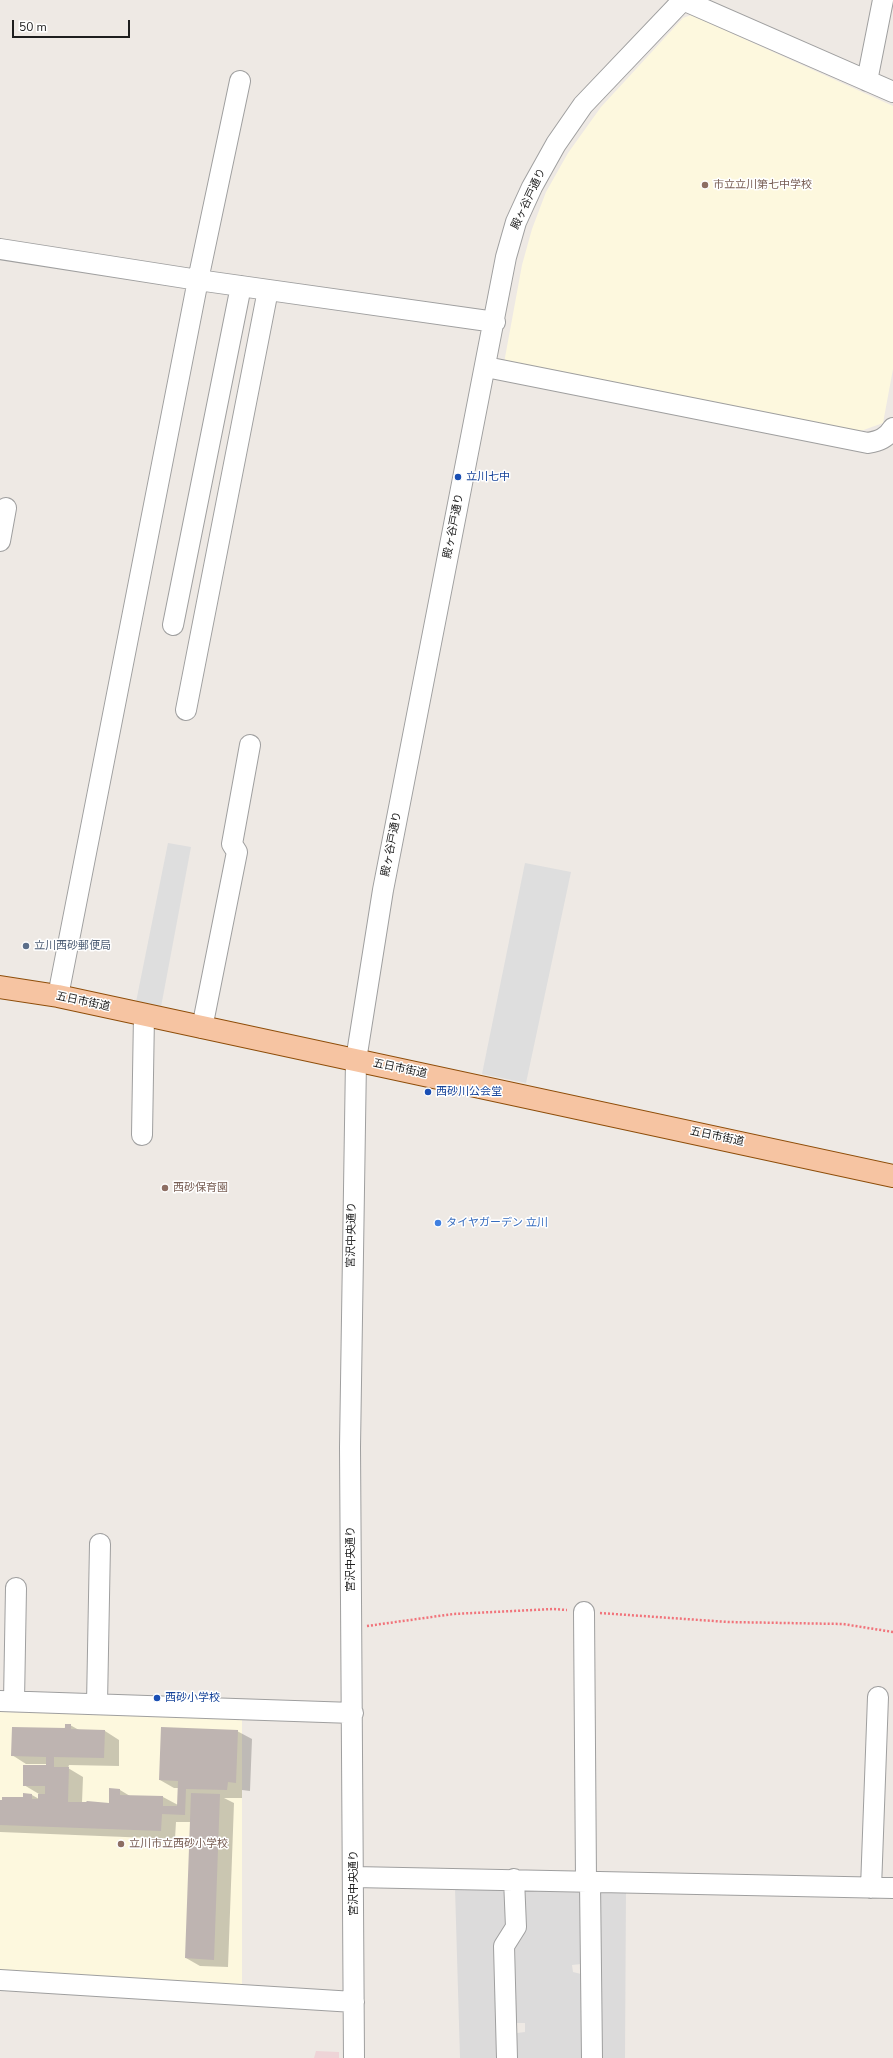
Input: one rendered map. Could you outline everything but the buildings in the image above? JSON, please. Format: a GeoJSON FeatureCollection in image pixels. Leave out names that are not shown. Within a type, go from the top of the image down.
{"type":"FeatureCollection","features":[{"type":"Feature","properties":{"kind":"main road","name":"五日市街道"},"geometry":{"type":"LineString","coordinates":[[0,987],[58,996],[893,1176]]}},
{"type":"Feature","properties":{"kind":"street"},"geometry":{"type":"LineString","coordinates":[[683,0],[893,92]]}},
{"type":"Feature","properties":{"kind":"street","name":"殿ヶ谷戸通り"},"geometry":{"type":"LineString","coordinates":[[356,1060],[383,890],[495,322],[506,257],[516,222],[532,187],[556,144],[583,105],[683,0]]}},
{"type":"Feature","properties":{"kind":"street"},"geometry":{"type":"LineString","coordinates":[[867,81],[883,0]]}},
{"type":"Feature","properties":{"kind":"street"},"geometry":{"type":"LineString","coordinates":[[58,996],[198,280],[240,81]]}},
{"type":"Feature","properties":{"kind":"street"},"geometry":{"type":"LineString","coordinates":[[0,249],[198,280],[495,322]]}},
{"type":"Feature","properties":{"kind":"street"},"geometry":{"type":"LineString","coordinates":[[173,625],[241,286]]}},
{"type":"Feature","properties":{"kind":"street"},"geometry":{"type":"LineString","coordinates":[[186,710],[268,290]]}},
{"type":"Feature","properties":{"kind":"street"},"geometry":{"type":"LineString","coordinates":[[486,367],[868,443],[880,441],[890,433],[893,428]]}},
{"type":"Feature","properties":{"kind":"street"},"geometry":{"type":"LineString","coordinates":[[0,541],[6,508]]}},
{"type":"Feature","properties":{"kind":"street"},"geometry":{"type":"LineString","coordinates":[[185,566],[213,572]]}},
{"type":"Feature","properties":{"kind":"street"},"geometry":{"type":"LineString","coordinates":[[202,1028],[237,852],[232,844],[250,745]]}},
{"type":"Feature","properties":{"kind":"street"},"geometry":{"type":"LineString","coordinates":[[142,1135],[144,1015]]}},
{"type":"Feature","properties":{"kind":"street","name":"宮沢中央通り"},"geometry":{"type":"LineString","coordinates":[[354,2058],[351,1416],[356,1060]]}},
{"type":"Feature","properties":{"kind":"street"},"geometry":{"type":"LineString","coordinates":[[97,1704],[100,1544]]}},
{"type":"Feature","properties":{"kind":"street"},"geometry":{"type":"LineString","coordinates":[[16,1588],[22,1616],[7,1701],[353,1713]]}},
{"type":"Feature","properties":{"kind":"street"},"geometry":{"type":"LineString","coordinates":[[584,1612],[592,2058]]}},
{"type":"Feature","properties":{"kind":"street"},"geometry":{"type":"LineString","coordinates":[[870,1888],[869,1774],[878,1697]]}},
{"type":"Feature","properties":{"kind":"street"},"geometry":{"type":"LineString","coordinates":[[354,1877],[514,1879],[588,1882],[893,1888]]}},
{"type":"Feature","properties":{"kind":"street"},"geometry":{"type":"LineString","coordinates":[[507,2058],[504,1946],[516,1927],[514,1879]]}},
{"type":"Feature","properties":{"kind":"street"},"geometry":{"type":"LineString","coordinates":[[0,1980],[354,2002]]}},
{"type":"Feature","properties":{"kind":"path"},"geometry":{"type":"LineString","coordinates":[[351,1628],[453,1614],[553,1609],[728,1622],[844,1624],[893,1632]]}},
{"type":"Feature","properties":{"kind":"shaded area"},"geometry":{"type":"Polygon","coordinates":[[[691,15],[893,106],[893,369],[883,423],[858,432],[504,363],[522,265],[532,229],[546,192],[568,153],[601,107],[683,18],[691,15]]]}},
{"type":"Feature","properties":{"kind":"shaded area"},"geometry":{"type":"Polygon","coordinates":[[[168,843],[191,847],[161,1007],[136,1002],[168,843]]]}},
{"type":"Feature","properties":{"kind":"shaded area"},"geometry":{"type":"Polygon","coordinates":[[[525,863],[571,872],[526,1083],[482,1074],[525,863]]]}},
{"type":"Feature","properties":{"kind":"shaded area","name":"立川市立西砂小学校"},"geometry":{"type":"Polygon","coordinates":[[[0,1712],[242,1718],[242,1986],[0,1971],[0,1712]]]}},
{"type":"Feature","properties":{"kind":"shaded area"},"geometry":{"type":"Polygon","coordinates":[[[455,1888],[506,1889],[510,1925],[503,2058],[460,2058],[455,1888]]]}},
{"type":"Feature","properties":{"kind":"shaded area"},"geometry":{"type":"Polygon","coordinates":[[[595,1890],[626,1890],[625,2058],[596,2058],[595,1890]]]}},
{"type":"Feature","properties":{"kind":"shaded area"},"geometry":{"type":"Polygon","coordinates":[[[523,1891],[583,1891],[581,1964],[572,1965],[573,1972],[581,1974],[585,1979],[587,2058],[514,2058],[513,2040],[517,2033],[525,2032],[525,2023],[516,2023],[512,2018],[510,1945],[523,1891]]]}},
{"type":"Feature","properties":{"kind":"shaded area"},"geometry":{"type":"Polygon","coordinates":[[[316,2051],[339,2052],[339,2058],[314,2058],[316,2051]]]}},
{"type":"Feature","properties":{"kind":"place","name":"市立立川第七中学校"},"geometry":{"type":"Point","coordinates":[705,185]}},
{"type":"Feature","properties":{"kind":"place","name":"立川七中"},"geometry":{"type":"Point","coordinates":[458,477]}},
{"type":"Feature","properties":{"kind":"place","name":"立川西砂郵便局"},"geometry":{"type":"Point","coordinates":[26,946]}},
{"type":"Feature","properties":{"kind":"place","name":"西砂川公会堂"},"geometry":{"type":"Point","coordinates":[428,1092]}},
{"type":"Feature","properties":{"kind":"place","name":"西砂保育園"},"geometry":{"type":"Point","coordinates":[165,1188]}},
{"type":"Feature","properties":{"kind":"place","name":"タイヤガーデン 立川"},"geometry":{"type":"Point","coordinates":[438,1223]}},
{"type":"Feature","properties":{"kind":"place","name":"西砂小学校"},"geometry":{"type":"Point","coordinates":[157,1698]}},
{"type":"Feature","properties":{"kind":"place","name":"立川市立西砂小学校"},"geometry":{"type":"Point","coordinates":[121,1844]}}]}
